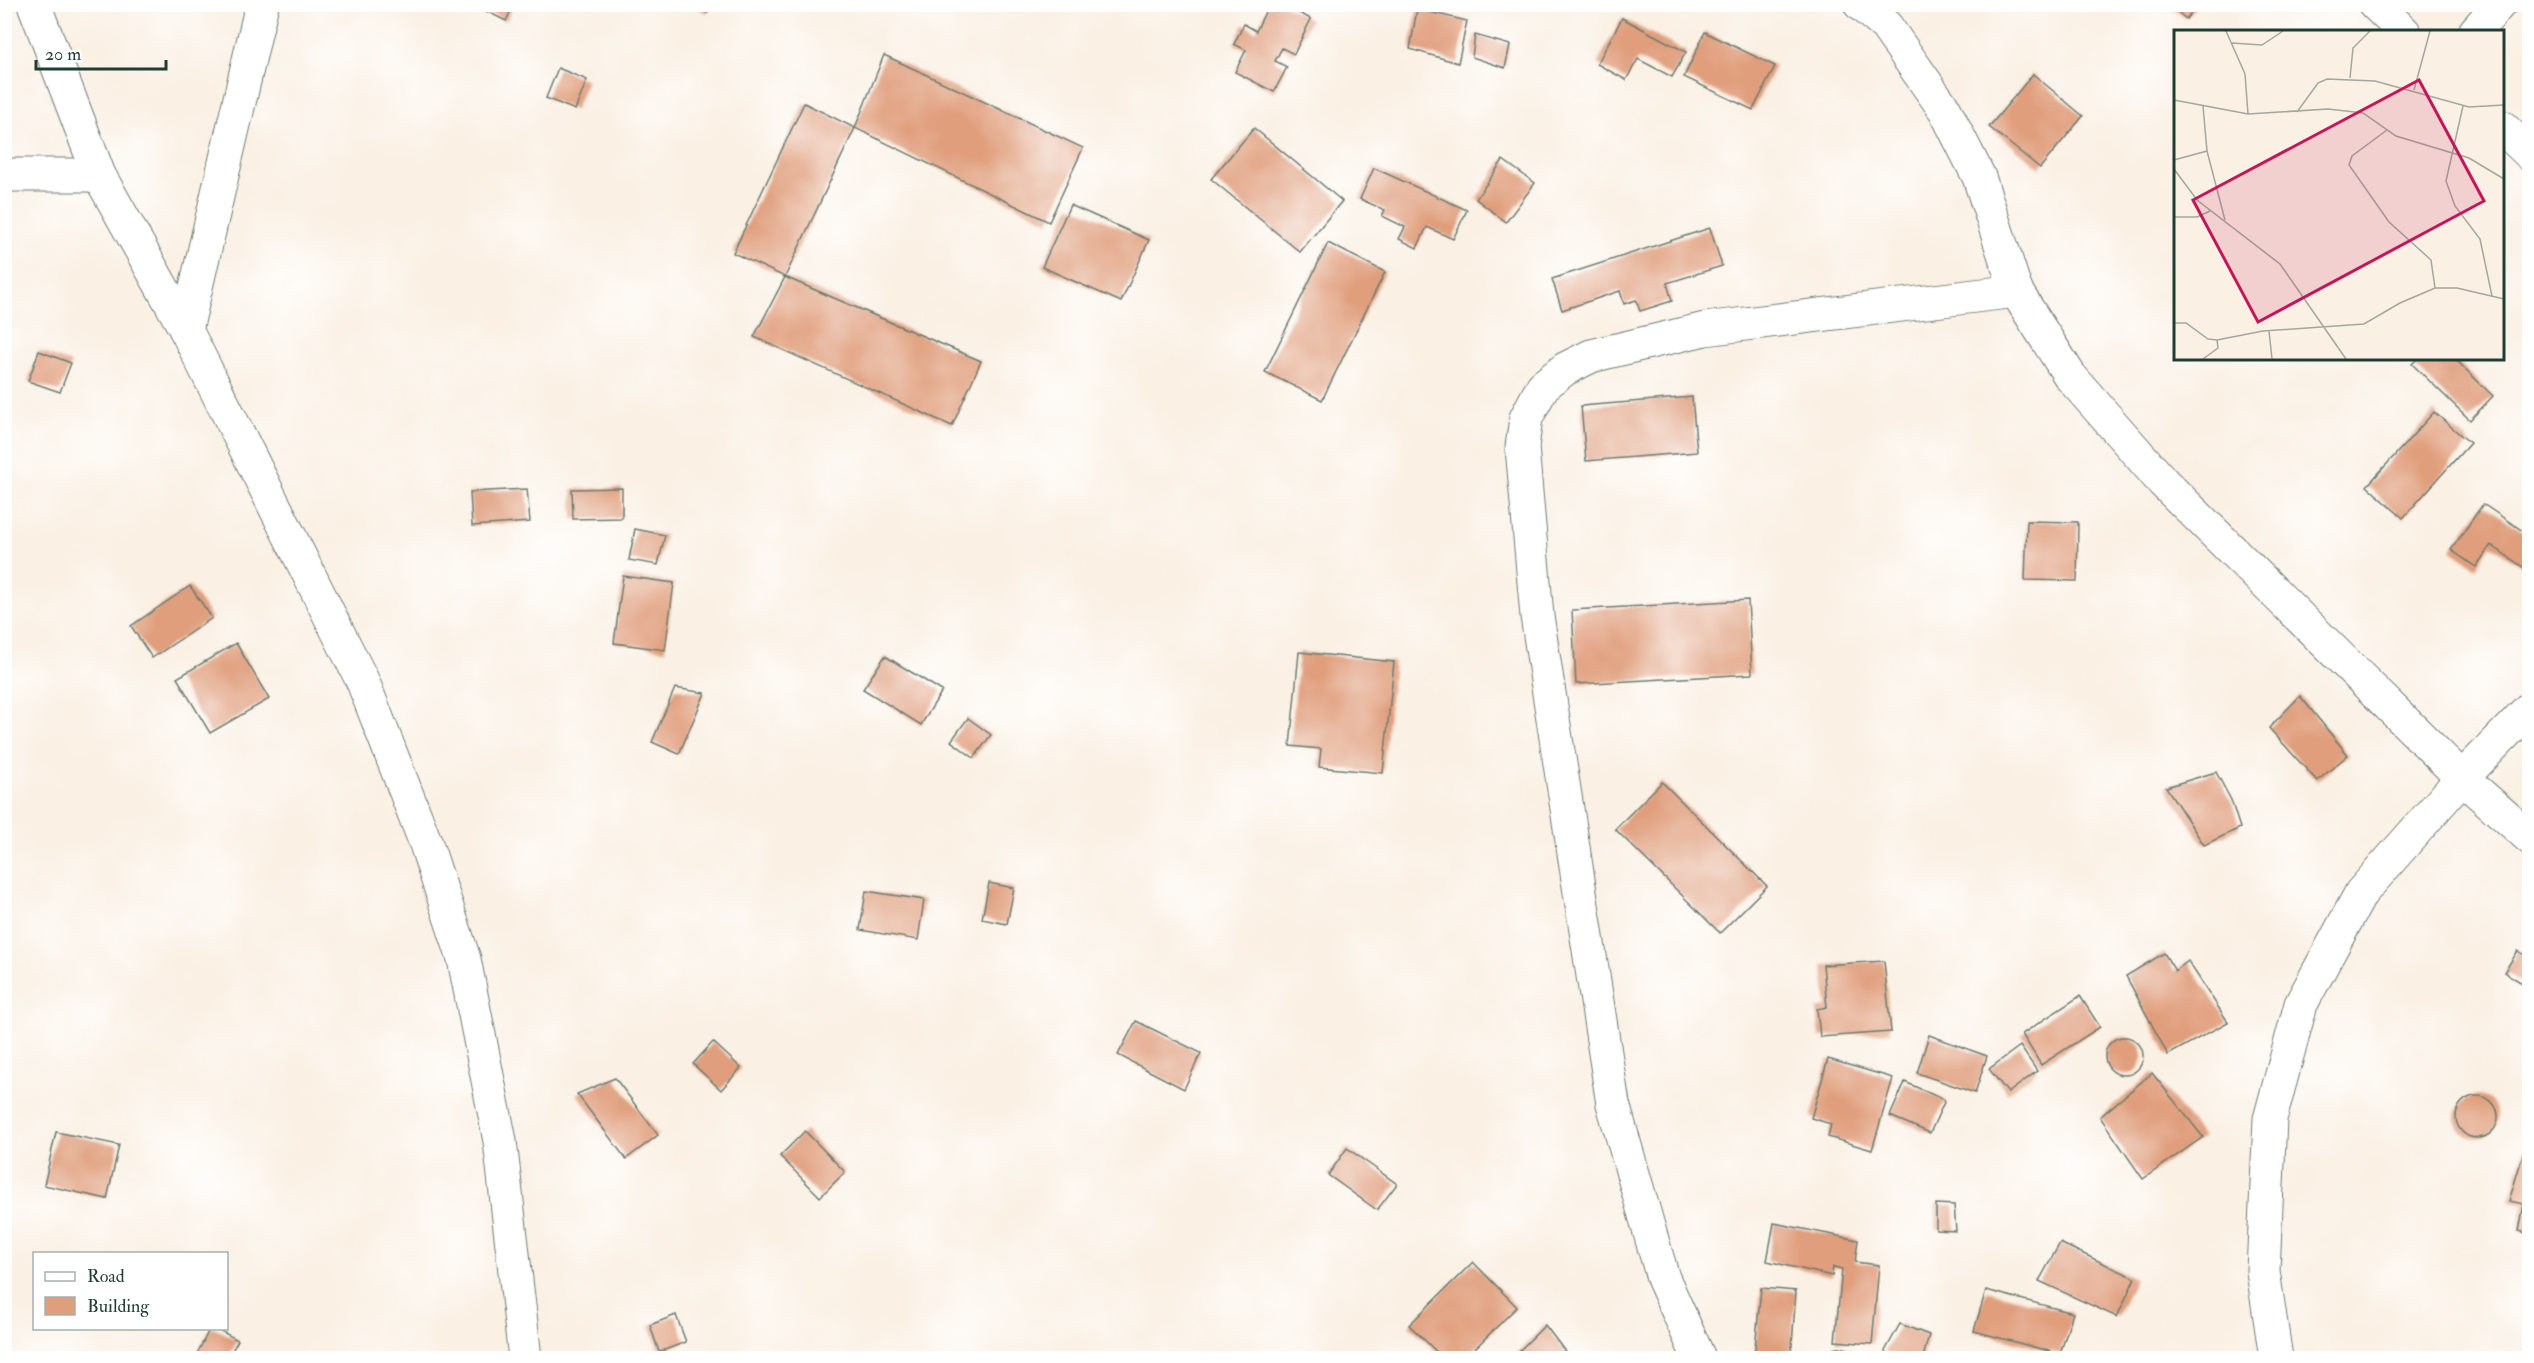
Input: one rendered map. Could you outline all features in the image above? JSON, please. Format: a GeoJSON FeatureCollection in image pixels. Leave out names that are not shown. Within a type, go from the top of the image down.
{"type":"FeatureCollection","features":[{"type":"Feature","properties":{"kind":"street"},"geometry":{"type":"LineString","coordinates":[[34,4],[99,175],[186,330],[363,682],[426,844],[464,959],[500,1141],[525,1359]]}},
{"type":"Feature","properties":{"kind":"street"},"geometry":{"type":"LineString","coordinates":[[186,330],[262,4]]}},
{"type":"Feature","properties":{"kind":"street"},"geometry":{"type":"LineString","coordinates":[[1860,4],[1887,26],[1945,110],[1979,177],[2016,291],[2070,376],[2163,482],[2462,777],[2529,837]]}},
{"type":"Feature","properties":{"kind":"street"},"geometry":{"type":"LineString","coordinates":[[2375,4],[2402,30]]}},
{"type":"Feature","properties":{"kind":"street"},"geometry":{"type":"LineString","coordinates":[[2477,30],[2499,4]]}},
{"type":"Feature","properties":{"kind":"street"},"geometry":{"type":"LineString","coordinates":[[2504,129],[2529,154]]}},
{"type":"Feature","properties":{"kind":"street"},"geometry":{"type":"LineString","coordinates":[[4,175],[99,175]]}},
{"type":"Feature","properties":{"kind":"street"},"geometry":{"type":"LineString","coordinates":[[1699,1359],[1663,1278],[1613,1104],[1537,616],[1521,447],[1526,418],[1543,386],[1565,369],[1591,356],[1705,329],[2016,291]]}},
{"type":"Feature","properties":{"kind":"street"},"geometry":{"type":"LineString","coordinates":[[2276,1359],[2263,1271],[2270,1119],[2301,1004],[2361,893],[2462,777],[2529,708]]}},
{"type":"Feature","properties":{"kind":"building"},"geometry":{"type":"Polygon","coordinates":[[[472,4],[514,4],[506,21],[472,4]]]}},
{"type":"Feature","properties":{"kind":"building"},"geometry":{"type":"Polygon","coordinates":[[[689,4],[711,4],[707,13],[689,4]]]}},
{"type":"Feature","properties":{"kind":"building"},"geometry":{"type":"Polygon","coordinates":[[[1269,4],[1282,4],[1311,19],[1294,54],[1282,48],[1275,61],[1287,67],[1274,92],[1235,72],[1246,50],[1234,44],[1244,24],[1256,31],[1269,4]]]}},
{"type":"Feature","properties":{"kind":"building"},"geometry":{"type":"Polygon","coordinates":[[[2168,4],[2198,4],[2186,19],[2168,4]]]}},
{"type":"Feature","properties":{"kind":"building"},"geometry":{"type":"Polygon","coordinates":[[[1417,9],[1467,21],[1458,63],[1410,49],[1417,9]]]}},
{"type":"Feature","properties":{"kind":"building"},"geometry":{"type":"Polygon","coordinates":[[[1622,18],[1686,52],[1672,77],[1638,59],[1626,80],[1597,64],[1622,18]]]}},
{"type":"Feature","properties":{"kind":"building"},"geometry":{"type":"Polygon","coordinates":[[[1705,32],[1775,66],[1753,110],[1684,77],[1705,32]]]}},
{"type":"Feature","properties":{"kind":"building"},"geometry":{"type":"Polygon","coordinates":[[[1475,35],[1510,45],[1505,68],[1472,57],[1475,35]]]}},
{"type":"Feature","properties":{"kind":"building"},"geometry":{"type":"Polygon","coordinates":[[[884,55],[1083,148],[1049,222],[855,128],[884,55]]]}},
{"type":"Feature","properties":{"kind":"building"},"geometry":{"type":"Polygon","coordinates":[[[558,68],[587,80],[575,110],[546,98],[558,68]]]}},
{"type":"Feature","properties":{"kind":"building"},"geometry":{"type":"Polygon","coordinates":[[[2033,74],[2083,116],[2040,168],[1989,127],[2033,74]]]}},
{"type":"Feature","properties":{"kind":"building"},"geometry":{"type":"Polygon","coordinates":[[[804,103],[855,128],[785,277],[733,253],[804,103]]]}},
{"type":"Feature","properties":{"kind":"building"},"geometry":{"type":"Polygon","coordinates":[[[1254,128],[1342,201],[1300,252],[1211,179],[1254,128]]]}},
{"type":"Feature","properties":{"kind":"building"},"geometry":{"type":"Polygon","coordinates":[[[1503,160],[1535,183],[1506,222],[1476,199],[1503,160]]]}},
{"type":"Feature","properties":{"kind":"building"},"geometry":{"type":"Polygon","coordinates":[[[1374,168],[1467,210],[1453,239],[1427,227],[1417,248],[1399,239],[1405,227],[1382,216],[1385,210],[1360,199],[1374,168]]]}},
{"type":"Feature","properties":{"kind":"building"},"geometry":{"type":"Polygon","coordinates":[[[1070,205],[1149,240],[1121,302],[1042,267],[1070,205]]]}},
{"type":"Feature","properties":{"kind":"building"},"geometry":{"type":"Polygon","coordinates":[[[1710,228],[1722,266],[1667,283],[1672,301],[1640,311],[1636,300],[1624,304],[1620,291],[1562,310],[1552,279],[1710,228]]]}},
{"type":"Feature","properties":{"kind":"building"},"geometry":{"type":"Polygon","coordinates":[[[1328,243],[1385,272],[1322,400],[1265,372],[1328,243]]]}},
{"type":"Feature","properties":{"kind":"building"},"geometry":{"type":"Polygon","coordinates":[[[785,277],[981,361],[952,426],[754,337],[785,277]]]}},
{"type":"Feature","properties":{"kind":"building"},"geometry":{"type":"Polygon","coordinates":[[[39,351],[71,363],[60,392],[28,381],[39,351]]]}},
{"type":"Feature","properties":{"kind":"building"},"geometry":{"type":"Polygon","coordinates":[[[2416,360],[2456,360],[2493,396],[2470,420],[2412,364],[2416,360]]]}},
{"type":"Feature","properties":{"kind":"building"},"geometry":{"type":"Polygon","coordinates":[[[1692,397],[1697,452],[1586,461],[1581,406],[1692,397]]]}},
{"type":"Feature","properties":{"kind":"building"},"geometry":{"type":"Polygon","coordinates":[[[2434,412],[2470,443],[2403,518],[2367,486],[2434,412]]]}},
{"type":"Feature","properties":{"kind":"building"},"geometry":{"type":"Polygon","coordinates":[[[622,488],[622,518],[573,519],[572,489],[622,488]]]}},
{"type":"Feature","properties":{"kind":"building"},"geometry":{"type":"Polygon","coordinates":[[[527,489],[530,522],[472,526],[470,492],[527,489]]]}},
{"type":"Feature","properties":{"kind":"building"},"geometry":{"type":"Polygon","coordinates":[[[2483,504],[2530,536],[2530,572],[2491,545],[2476,567],[2451,550],[2483,504]]]}},
{"type":"Feature","properties":{"kind":"building"},"geometry":{"type":"Polygon","coordinates":[[[2027,521],[2078,522],[2077,581],[2025,580],[2027,521]]]}},
{"type":"Feature","properties":{"kind":"building"},"geometry":{"type":"Polygon","coordinates":[[[635,529],[665,535],[658,565],[629,560],[635,529]]]}},
{"type":"Feature","properties":{"kind":"building"},"geometry":{"type":"Polygon","coordinates":[[[623,576],[674,583],[665,650],[614,643],[623,576]]]}},
{"type":"Feature","properties":{"kind":"building"},"geometry":{"type":"Polygon","coordinates":[[[190,586],[212,618],[152,658],[131,626],[190,586]]]}},
{"type":"Feature","properties":{"kind":"building"},"geometry":{"type":"Polygon","coordinates":[[[1748,600],[1752,674],[1576,684],[1572,610],[1748,600]]]}},
{"type":"Feature","properties":{"kind":"building"},"geometry":{"type":"Polygon","coordinates":[[[236,643],[269,699],[210,733],[177,678],[236,643]]]}},
{"type":"Feature","properties":{"kind":"building"},"geometry":{"type":"Polygon","coordinates":[[[1299,652],[1394,662],[1383,773],[1319,767],[1321,749],[1290,746],[1299,652]]]}},
{"type":"Feature","properties":{"kind":"building"},"geometry":{"type":"Polygon","coordinates":[[[885,656],[942,691],[921,725],[863,689],[885,656]]]}},
{"type":"Feature","properties":{"kind":"building"},"geometry":{"type":"Polygon","coordinates":[[[675,688],[705,693],[679,754],[652,742],[675,688]]]}},
{"type":"Feature","properties":{"kind":"building"},"geometry":{"type":"Polygon","coordinates":[[[2300,696],[2348,755],[2317,781],[2269,728],[2300,696]]]}},
{"type":"Feature","properties":{"kind":"building"},"geometry":{"type":"Polygon","coordinates":[[[968,718],[991,735],[974,758],[951,741],[968,718]]]}},
{"type":"Feature","properties":{"kind":"building"},"geometry":{"type":"Polygon","coordinates":[[[2216,772],[2231,800],[2240,828],[2204,845],[2166,787],[2216,772]]]}},
{"type":"Feature","properties":{"kind":"building"},"geometry":{"type":"Polygon","coordinates":[[[1662,782],[1767,886],[1720,933],[1615,829],[1662,782]]]}},
{"type":"Feature","properties":{"kind":"building"},"geometry":{"type":"Polygon","coordinates":[[[989,883],[1014,888],[1007,924],[982,919],[989,883]]]}},
{"type":"Feature","properties":{"kind":"building"},"geometry":{"type":"Polygon","coordinates":[[[866,891],[924,900],[918,940],[860,930],[866,891]]]}},
{"type":"Feature","properties":{"kind":"building"},"geometry":{"type":"Polygon","coordinates":[[[2518,951],[2530,958],[2530,988],[2504,972],[2518,951]]]}},
{"type":"Feature","properties":{"kind":"building"},"geometry":{"type":"Polygon","coordinates":[[[2164,953],[2175,971],[2188,961],[2228,1022],[2168,1055],[2126,976],[2164,953]]]}},
{"type":"Feature","properties":{"kind":"building"},"geometry":{"type":"Polygon","coordinates":[[[1884,961],[1891,1032],[1820,1037],[1817,1009],[1827,1007],[1823,965],[1884,961]]]}},
{"type":"Feature","properties":{"kind":"building"},"geometry":{"type":"Polygon","coordinates":[[[2080,996],[2100,1027],[2041,1065],[2022,1034],[2080,996]]]}},
{"type":"Feature","properties":{"kind":"building"},"geometry":{"type":"Polygon","coordinates":[[[1136,1021],[1201,1053],[1184,1089],[1118,1055],[1136,1021]]]}},
{"type":"Feature","properties":{"kind":"building"},"geometry":{"type":"Polygon","coordinates":[[[1929,1035],[1987,1056],[1975,1093],[1917,1073],[1929,1035]]]}},
{"type":"Feature","properties":{"kind":"building"},"geometry":{"type":"Polygon","coordinates":[[[2124,1037],[2138,1042],[2143,1056],[2138,1070],[2124,1075],[2110,1070],[2105,1056],[2110,1042],[2124,1037]]]}},
{"type":"Feature","properties":{"kind":"building"},"geometry":{"type":"Polygon","coordinates":[[[713,1042],[741,1068],[721,1090],[693,1064],[713,1042]]]}},
{"type":"Feature","properties":{"kind":"building"},"geometry":{"type":"Polygon","coordinates":[[[2020,1046],[2037,1071],[2008,1093],[1989,1069],[2020,1046]]]}},
{"type":"Feature","properties":{"kind":"building"},"geometry":{"type":"Polygon","coordinates":[[[1828,1059],[1893,1078],[1872,1150],[1828,1137],[1831,1124],[1811,1118],[1828,1059]]]}},
{"type":"Feature","properties":{"kind":"building"},"geometry":{"type":"Polygon","coordinates":[[[2152,1073],[2203,1137],[2143,1179],[2100,1117],[2152,1073]]]}},
{"type":"Feature","properties":{"kind":"building"},"geometry":{"type":"Polygon","coordinates":[[[615,1078],[658,1135],[626,1159],[577,1094],[615,1078]]]}},
{"type":"Feature","properties":{"kind":"building"},"geometry":{"type":"Polygon","coordinates":[[[1905,1082],[1945,1100],[1930,1133],[1890,1116],[1905,1082]]]}},
{"type":"Feature","properties":{"kind":"building"},"geometry":{"type":"Polygon","coordinates":[[[2477,1096],[2492,1102],[2498,1117],[2492,1132],[2477,1138],[2462,1132],[2456,1117],[2462,1102],[2477,1096]]]}},
{"type":"Feature","properties":{"kind":"building"},"geometry":{"type":"Polygon","coordinates":[[[805,1131],[845,1172],[820,1197],[780,1156],[805,1131]]]}},
{"type":"Feature","properties":{"kind":"building"},"geometry":{"type":"Polygon","coordinates":[[[56,1132],[119,1145],[107,1199],[44,1185],[56,1132]]]}},
{"type":"Feature","properties":{"kind":"building"},"geometry":{"type":"Polygon","coordinates":[[[1347,1148],[1397,1184],[1377,1210],[1328,1175],[1347,1148]]]}},
{"type":"Feature","properties":{"kind":"building"},"geometry":{"type":"Polygon","coordinates":[[[2525,1148],[2530,1149],[2530,1234],[2519,1231],[2524,1204],[2509,1201],[2525,1148]]]}},
{"type":"Feature","properties":{"kind":"building"},"geometry":{"type":"Polygon","coordinates":[[[1936,1204],[1954,1205],[1956,1231],[1936,1230],[1936,1204]]]}},
{"type":"Feature","properties":{"kind":"building"},"geometry":{"type":"Polygon","coordinates":[[[1774,1223],[1858,1240],[1855,1262],[1879,1265],[1872,1344],[1835,1341],[1842,1269],[1833,1267],[1832,1276],[1767,1261],[1774,1223]]]}},
{"type":"Feature","properties":{"kind":"building"},"geometry":{"type":"Polygon","coordinates":[[[2060,1243],[2135,1278],[2117,1317],[2039,1281],[2060,1243]]]}},
{"type":"Feature","properties":{"kind":"building"},"geometry":{"type":"Polygon","coordinates":[[[1473,1262],[1517,1307],[1465,1358],[1443,1358],[1409,1325],[1473,1262]]]}},
{"type":"Feature","properties":{"kind":"building"},"geometry":{"type":"Polygon","coordinates":[[[1761,1288],[1796,1291],[1791,1358],[1754,1358],[1761,1288]]]}},
{"type":"Feature","properties":{"kind":"building"},"geometry":{"type":"Polygon","coordinates":[[[1986,1290],[2073,1313],[2060,1354],[1974,1331],[1986,1290]]]}},
{"type":"Feature","properties":{"kind":"building"},"geometry":{"type":"Polygon","coordinates":[[[676,1315],[686,1342],[659,1352],[650,1325],[676,1315]]]}},
{"type":"Feature","properties":{"kind":"building"},"geometry":{"type":"Polygon","coordinates":[[[1900,1324],[1929,1335],[1923,1358],[1894,1358],[1885,1351],[1900,1324]]]}},
{"type":"Feature","properties":{"kind":"building"},"geometry":{"type":"Polygon","coordinates":[[[1545,1325],[1570,1358],[1512,1358],[1545,1325]]]}},
{"type":"Feature","properties":{"kind":"building"},"geometry":{"type":"Polygon","coordinates":[[[209,1330],[219,1330],[238,1340],[228,1358],[195,1358],[209,1330]]]}},
{"type":"Feature","properties":{"kind":"building"},"geometry":{"type":"Polygon","coordinates":[[[1841,1347],[1857,1352],[1862,1358],[1821,1358],[1833,1349],[1841,1347]]]}}]}
